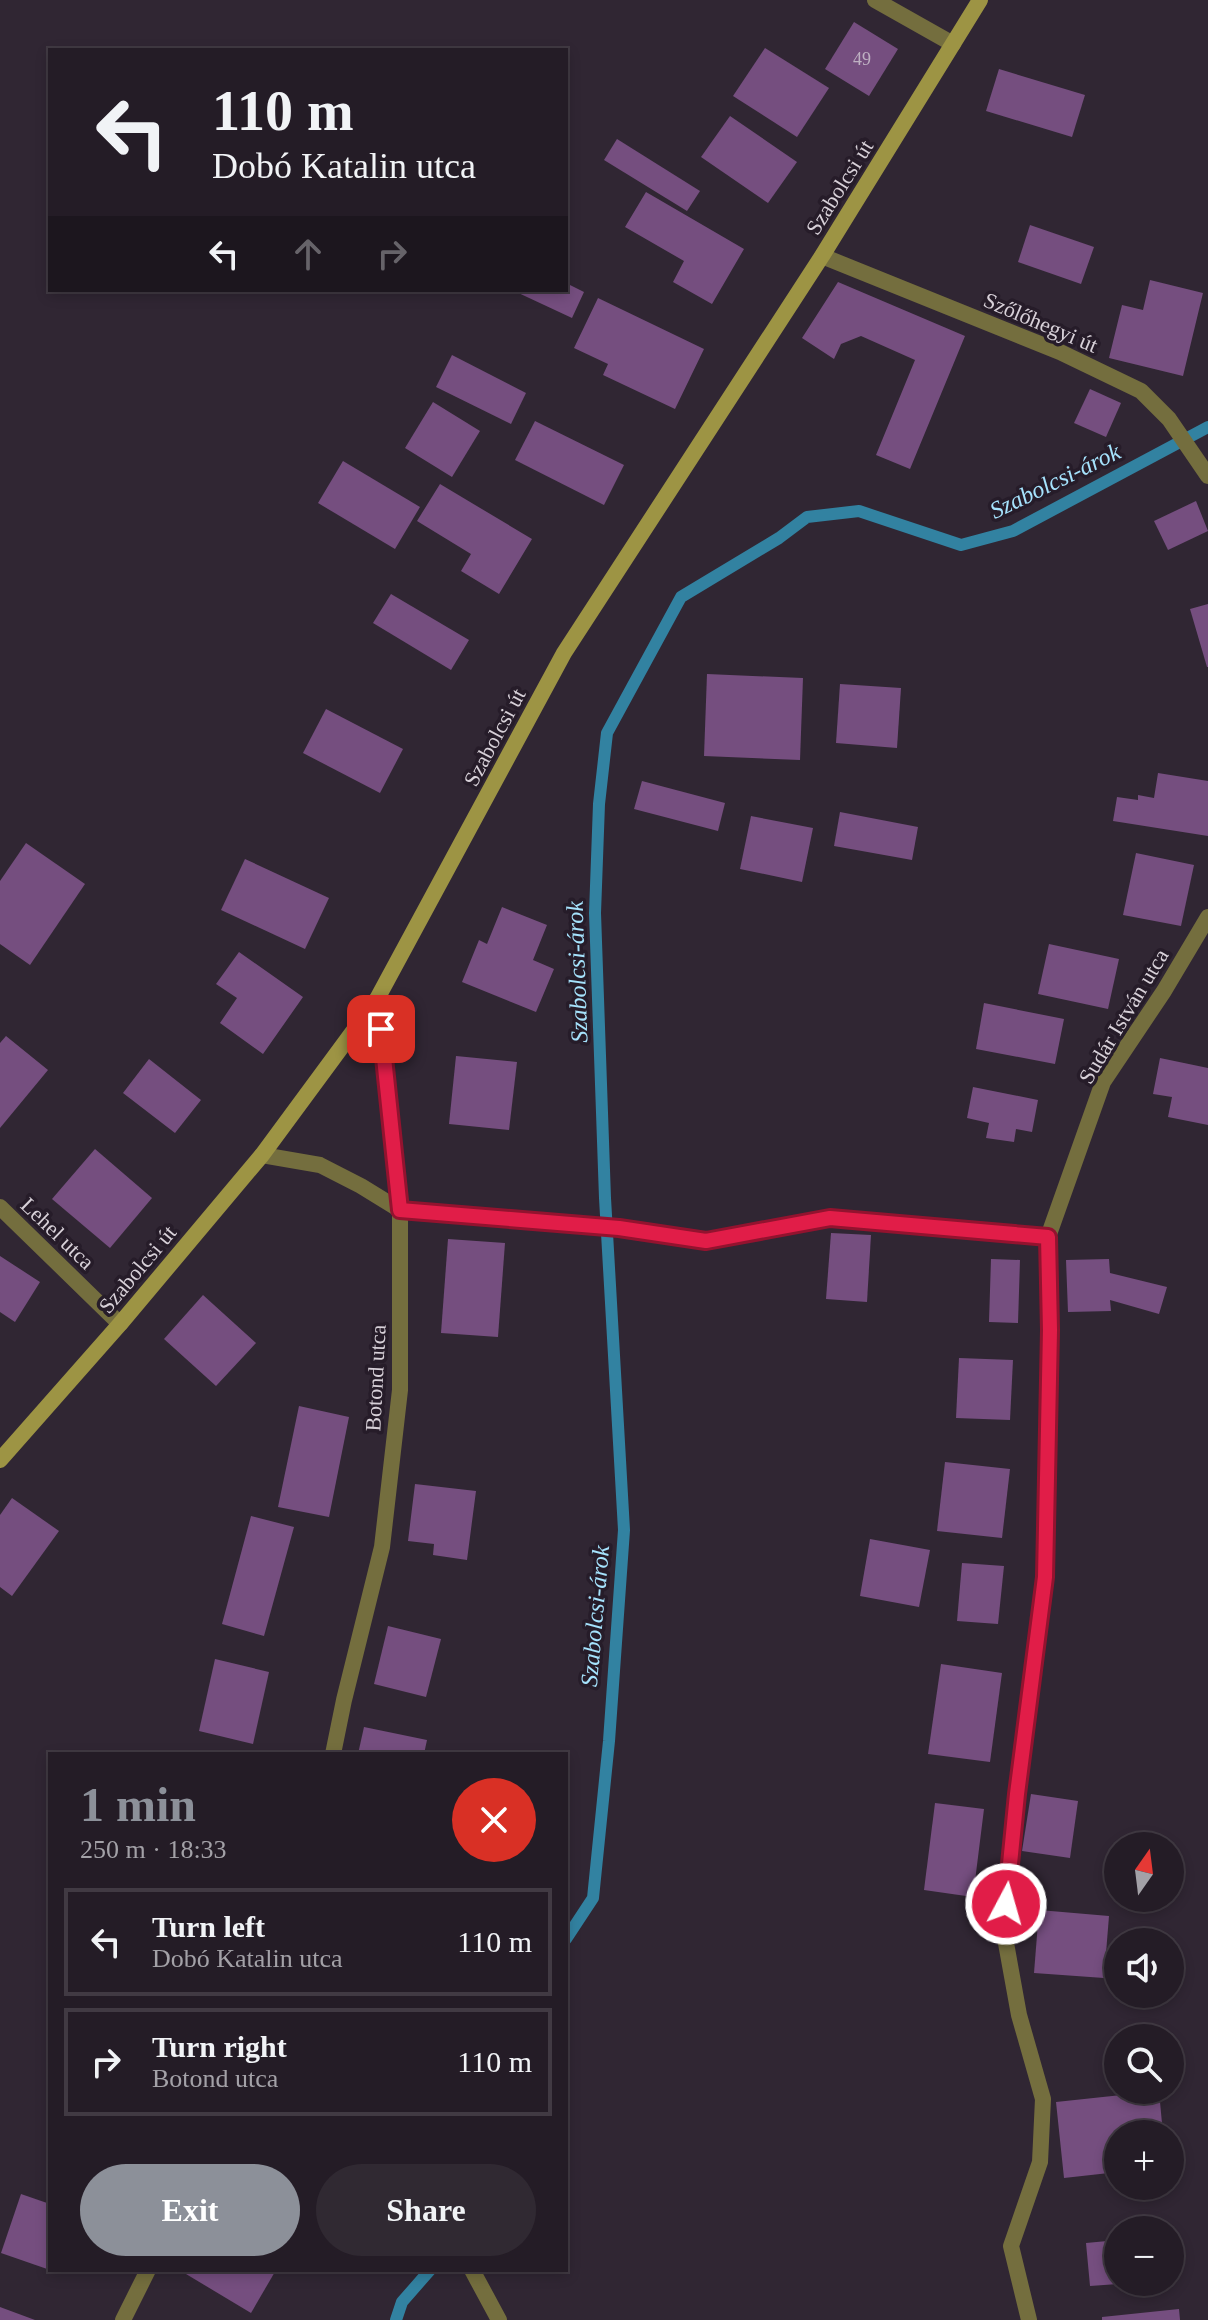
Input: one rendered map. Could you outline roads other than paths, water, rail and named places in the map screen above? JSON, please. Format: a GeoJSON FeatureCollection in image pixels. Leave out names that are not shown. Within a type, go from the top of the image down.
{"type":"FeatureCollection","features":[{"type":"Feature","properties":{"kind":"street"},"geometry":{"type":"LineString","coordinates":[[875,0],[953,44]]}},
{"type":"Feature","properties":{"kind":"street","name":"Szabolcsi út"},"geometry":{"type":"LineString","coordinates":[[0,1460],[120,1324],[262,1155],[377,999],[564,653],[822,256],[980,0]]}},
{"type":"Feature","properties":{"kind":"street","name":"Szőlőhegyi út"},"geometry":{"type":"LineString","coordinates":[[822,256],[1060,352],[1141,391],[1169,419],[1208,476]]}},
{"type":"Feature","properties":{"kind":"street","name":"Sudár István utca"},"geometry":{"type":"LineString","coordinates":[[1029,2320],[1011,2246],[1040,2162],[1043,2099],[1019,2015],[1004,1932],[1017,1794],[1045,1577],[1050,1330],[1048,1237],[1103,1082],[1164,991],[1208,917]]}},
{"type":"Feature","properties":{"kind":"street","name":"Botond utca"},"geometry":{"type":"LineString","coordinates":[[333,1752],[382,1547],[400,1390],[400,1210],[377,999]]}},
{"type":"Feature","properties":{"kind":"street"},"geometry":{"type":"LineString","coordinates":[[262,1155],[320,1165],[400,1210],[619,1228],[706,1241],[830,1218],[1048,1237]]}},
{"type":"Feature","properties":{"kind":"street","name":"Lehel utca"},"geometry":{"type":"LineString","coordinates":[[0,1207],[120,1324]]}},
{"type":"Feature","properties":{"kind":"street"},"geometry":{"type":"LineString","coordinates":[[123,2320],[147,2272]]}},
{"type":"Feature","properties":{"kind":"street"},"geometry":{"type":"LineString","coordinates":[[473,2272],[499,2320]]}},
{"type":"Feature","properties":{"kind":"waterway","name":"Szabolcsi-árok"},"geometry":{"type":"LineString","coordinates":[[568,1936],[593,1898],[609,1741],[624,1530],[605,1198],[595,913],[599,804],[607,733],[681,597],[779,538],[807,517],[859,511],[961,545],[1013,531],[1208,427]]}},
{"type":"Feature","properties":{"kind":"waterway","name":"Szabolcsi-árok"},"geometry":{"type":"LineString","coordinates":[[396,2320],[402,2302],[428,2272]]}}]}
